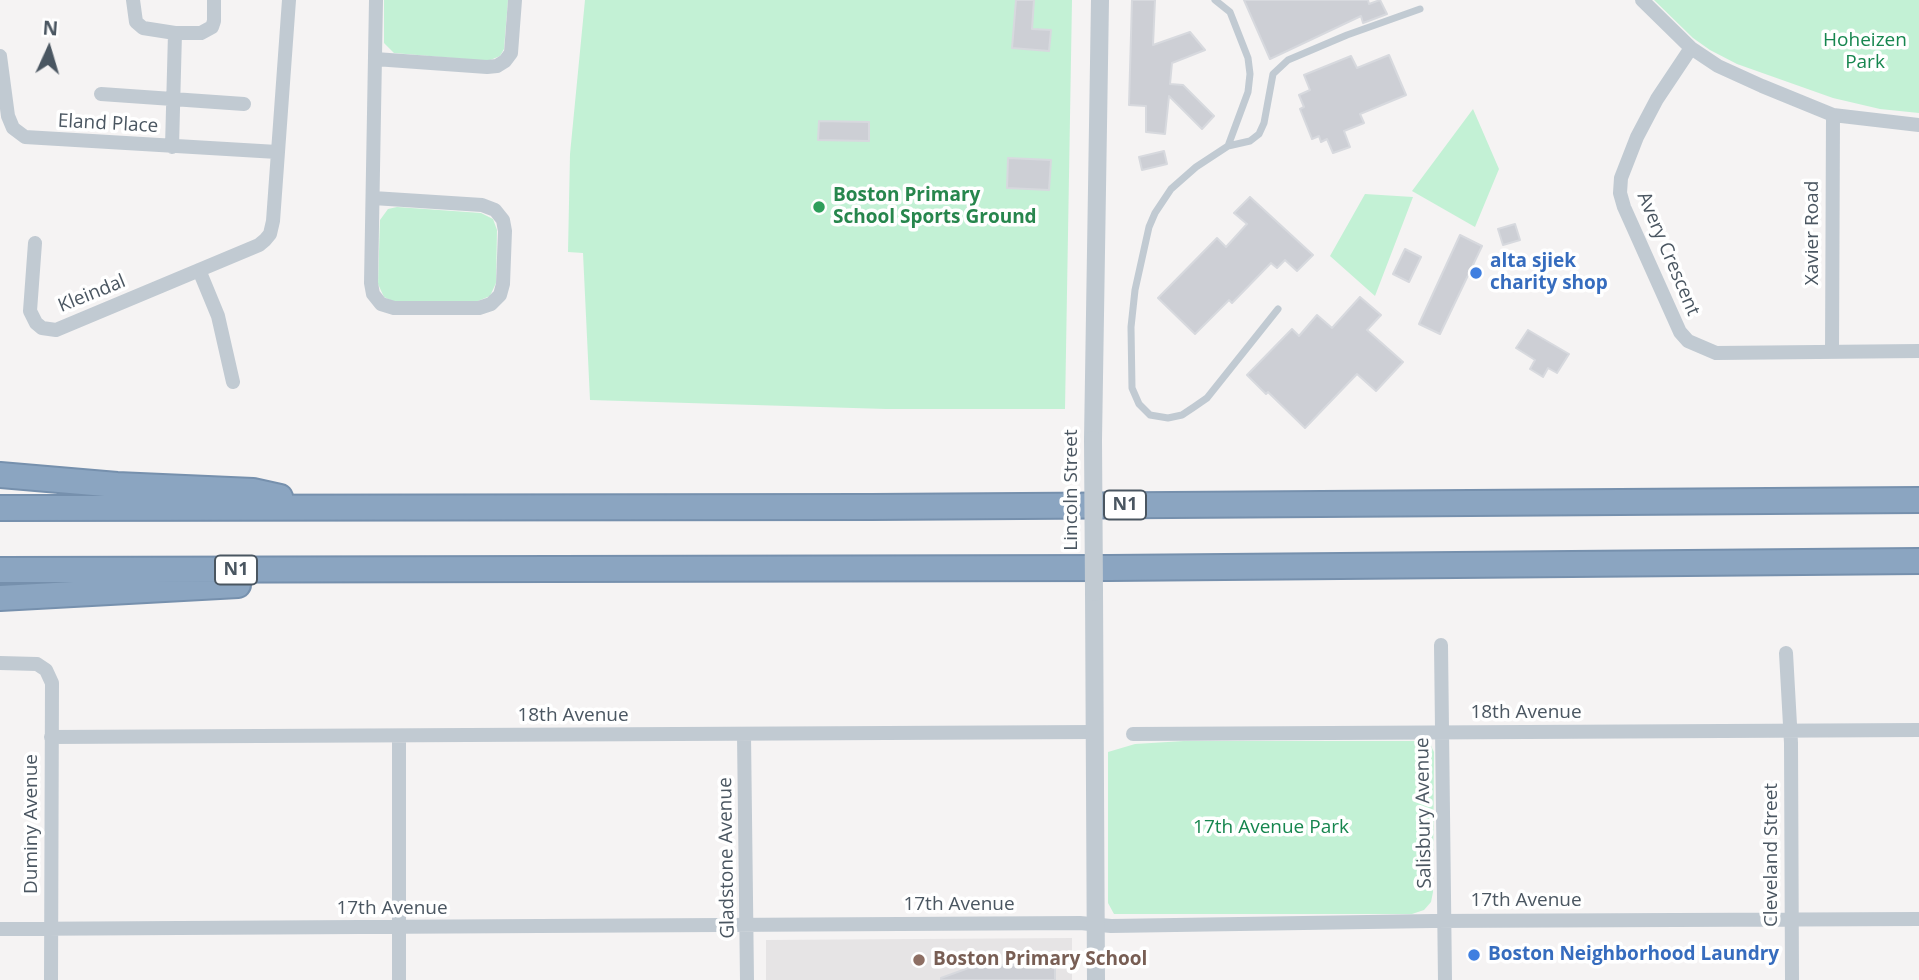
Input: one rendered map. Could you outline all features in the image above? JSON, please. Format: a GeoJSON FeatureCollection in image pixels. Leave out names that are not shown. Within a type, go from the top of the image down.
{"type":"FeatureCollection","features":[{"type":"Feature","properties":{"kind":"highway"},"geometry":{"type":"LineString","coordinates":[[0,475],[117,485],[253,491],[332,508]]}},
{"type":"Feature","properties":{"kind":"highway","name":"N1"},"geometry":{"type":"LineString","coordinates":[[0,509],[1919,500]]}},
{"type":"Feature","properties":{"kind":"highway","name":"N1"},"geometry":{"type":"LineString","coordinates":[[0,570],[1109,568],[1919,561]]}},
{"type":"Feature","properties":{"kind":"highway"},"geometry":{"type":"LineString","coordinates":[[0,598],[389,575],[423,568]]}},
{"type":"Feature","properties":{"kind":"street"},"geometry":{"type":"LineString","coordinates":[[134,0],[136,22],[143,28],[175,33],[201,33],[212,27],[214,0]]}},
{"type":"Feature","properties":{"kind":"street"},"geometry":{"type":"LineString","coordinates":[[278,152],[289,0]]}},
{"type":"Feature","properties":{"kind":"street"},"geometry":{"type":"LineString","coordinates":[[373,198],[482,205],[495,210],[503,220],[505,231],[503,284],[500,295],[491,304],[479,308],[394,308],[382,304],[372,289],[373,198],[376,0]]}},
{"type":"Feature","properties":{"kind":"street"},"geometry":{"type":"LineString","coordinates":[[375,59],[487,68],[497,66],[511,53],[515,0]]}},
{"type":"Feature","properties":{"kind":"street","name":"Lincoln Street"},"geometry":{"type":"LineString","coordinates":[[1096,980],[1093,440],[1100,0]]}},
{"type":"Feature","properties":{"kind":"street"},"geometry":{"type":"LineString","coordinates":[[1642,0],[1691,48],[1718,66],[1833,115],[1919,125]]}},
{"type":"Feature","properties":{"kind":"street"},"geometry":{"type":"LineString","coordinates":[[172,147],[175,33]]}},
{"type":"Feature","properties":{"kind":"street","name":"Avery Crescent"},"geometry":{"type":"LineString","coordinates":[[1691,48],[1657,99],[1637,137],[1621,178],[1620,192],[1624,207],[1680,332],[1688,341],[1716,352],[1919,351]]}},
{"type":"Feature","properties":{"kind":"street","name":"Eland Place"},"geometry":{"type":"LineString","coordinates":[[0,56],[8,116],[13,128],[25,137],[278,152]]}},
{"type":"Feature","properties":{"kind":"street"},"geometry":{"type":"LineString","coordinates":[[101,94],[244,104]]}},
{"type":"Feature","properties":{"kind":"street","name":"Xavier Road"},"geometry":{"type":"LineString","coordinates":[[1832,352],[1833,115]]}},
{"type":"Feature","properties":{"kind":"street","name":"Kleindal"},"geometry":{"type":"LineString","coordinates":[[35,243],[30,311],[36,323],[48,330],[62,327],[265,240],[272,228],[278,152]]}},
{"type":"Feature","properties":{"kind":"street"},"geometry":{"type":"LineString","coordinates":[[199,270],[218,316],[233,382]]}},
{"type":"Feature","properties":{"kind":"street","name":"Salisbury Avenue"},"geometry":{"type":"LineString","coordinates":[[1441,645],[1445,980]]}},
{"type":"Feature","properties":{"kind":"street","name":"Cleveland Street"},"geometry":{"type":"LineString","coordinates":[[1786,653],[1790,731],[1792,980]]}},
{"type":"Feature","properties":{"kind":"street","name":"Duminy Avenue"},"geometry":{"type":"LineString","coordinates":[[0,663],[37,664],[46,670],[52,683],[51,980]]}},
{"type":"Feature","properties":{"kind":"street","name":"18th Avenue"},"geometry":{"type":"LineString","coordinates":[[1133,734],[1919,730]]}},
{"type":"Feature","properties":{"kind":"street","name":"18th Avenue"},"geometry":{"type":"LineString","coordinates":[[51,737],[1095,732]]}},
{"type":"Feature","properties":{"kind":"street","name":"Gladstone Avenue"},"geometry":{"type":"LineString","coordinates":[[744,735],[747,980]]}},
{"type":"Feature","properties":{"kind":"street"},"geometry":{"type":"LineString","coordinates":[[399,980],[400,736]]}},
{"type":"Feature","properties":{"kind":"street","name":"17th Avenue"},"geometry":{"type":"LineString","coordinates":[[0,929],[1919,919]]}},
{"type":"Feature","properties":{"kind":"lane"},"geometry":{"type":"LineString","coordinates":[[1214,0],[1230,12],[1248,58],[1250,74],[1248,92],[1228,146]]}},
{"type":"Feature","properties":{"kind":"lane"},"geometry":{"type":"LineString","coordinates":[[1278,309],[1207,398],[1194,407],[1182,415],[1168,418],[1150,415],[1139,404],[1132,388],[1131,327],[1135,289],[1149,227],[1171,189],[1196,167],[1228,146],[1250,141],[1258,134],[1264,123],[1273,74],[1288,60],[1420,9]]}},
{"type":"Feature","properties":{"kind":"shaded area","name":"Boston Primary School"},"geometry":{"type":"Polygon","coordinates":[[[1072,938],[1072,980],[766,980],[766,940],[1072,938]]]}},
{"type":"Feature","properties":{"kind":"green space"},"geometry":{"type":"Polygon","coordinates":[[[384,0],[508,0],[504,49],[500,56],[488,61],[394,53],[384,43],[384,0]]]}},
{"type":"Feature","properties":{"kind":"green space","name":"Boston Primary School Sports Ground"},"geometry":{"type":"Polygon","coordinates":[[[585,0],[1072,0],[1065,409],[886,409],[590,400],[583,253],[568,252],[570,154],[585,0]]]}},
{"type":"Feature","properties":{"kind":"green space","name":"Hoheizen Park"},"geometry":{"type":"Polygon","coordinates":[[[1654,0],[1919,0],[1919,113],[1880,109],[1833,98],[1737,64],[1693,38],[1654,0]]]}},
{"type":"Feature","properties":{"kind":"green space"},"geometry":{"type":"Polygon","coordinates":[[[1473,109],[1499,169],[1475,227],[1412,191],[1473,109]]]}},
{"type":"Feature","properties":{"kind":"green space"},"geometry":{"type":"Polygon","coordinates":[[[1365,194],[1413,197],[1375,296],[1330,256],[1365,194]]]}},
{"type":"Feature","properties":{"kind":"green space"},"geometry":{"type":"Polygon","coordinates":[[[397,207],[481,213],[493,219],[497,230],[496,283],[490,296],[478,301],[392,301],[384,297],[378,284],[380,220],[388,209],[397,207]]]}},
{"type":"Feature","properties":{"kind":"green space","name":"17th Avenue Park"},"geometry":{"type":"Polygon","coordinates":[[[1184,741],[1423,741],[1430,744],[1434,752],[1431,902],[1424,910],[1412,914],[1114,914],[1108,903],[1108,752],[1135,744],[1184,741]]]}},
{"type":"Feature","properties":{"kind":"building"},"geometry":{"type":"Polygon","coordinates":[[[1016,0],[1034,0],[1032,29],[1051,30],[1049,51],[1012,48],[1016,0]]]}},
{"type":"Feature","properties":{"kind":"building"},"geometry":{"type":"Polygon","coordinates":[[[1132,0],[1155,0],[1153,45],[1190,32],[1205,50],[1172,63],[1170,84],[1183,85],[1214,116],[1202,129],[1169,96],[1165,134],[1146,132],[1146,106],[1129,105],[1132,0]]]}},
{"type":"Feature","properties":{"kind":"building"},"geometry":{"type":"Polygon","coordinates":[[[1244,0],[1368,0],[1369,4],[1380,0],[1387,14],[1363,23],[1361,16],[1270,59],[1244,0]]]}},
{"type":"Feature","properties":{"kind":"building"},"geometry":{"type":"Polygon","coordinates":[[[1389,55],[1406,95],[1360,114],[1364,123],[1344,131],[1350,147],[1333,153],[1327,139],[1321,142],[1319,136],[1312,139],[1300,109],[1304,107],[1299,95],[1310,90],[1304,75],[1351,56],[1357,68],[1389,55]]]}},
{"type":"Feature","properties":{"kind":"building"},"geometry":{"type":"Polygon","coordinates":[[[819,121],[869,122],[869,141],[818,140],[819,121]]]}},
{"type":"Feature","properties":{"kind":"building"},"geometry":{"type":"Polygon","coordinates":[[[1164,151],[1167,164],[1142,170],[1139,157],[1164,151]]]}},
{"type":"Feature","properties":{"kind":"building"},"geometry":{"type":"Polygon","coordinates":[[[1008,158],[1051,160],[1049,190],[1007,188],[1008,158]]]}},
{"type":"Feature","properties":{"kind":"building"},"geometry":{"type":"Polygon","coordinates":[[[1250,197],[1313,255],[1297,271],[1285,260],[1277,268],[1271,263],[1232,303],[1229,300],[1195,334],[1158,298],[1217,238],[1226,247],[1247,224],[1234,213],[1250,197]]]}},
{"type":"Feature","properties":{"kind":"building"},"geometry":{"type":"Polygon","coordinates":[[[1515,224],[1520,240],[1503,245],[1498,229],[1515,224]]]}},
{"type":"Feature","properties":{"kind":"building"},"geometry":{"type":"Polygon","coordinates":[[[1460,235],[1482,246],[1440,334],[1419,324],[1460,235]]]}},
{"type":"Feature","properties":{"kind":"building"},"geometry":{"type":"Polygon","coordinates":[[[1405,249],[1421,257],[1409,282],[1393,274],[1405,249]]]}},
{"type":"Feature","properties":{"kind":"building"},"geometry":{"type":"Polygon","coordinates":[[[1360,297],[1381,315],[1367,330],[1403,362],[1376,391],[1357,374],[1305,428],[1247,375],[1292,329],[1299,336],[1317,315],[1332,328],[1360,297]]]}},
{"type":"Feature","properties":{"kind":"building"},"geometry":{"type":"Polygon","coordinates":[[[1528,330],[1569,354],[1557,373],[1548,368],[1543,377],[1530,369],[1535,360],[1516,348],[1528,330]]]}},
{"type":"Feature","properties":{"kind":"building"},"geometry":{"type":"Polygon","coordinates":[[[996,958],[999,965],[1055,965],[1055,980],[941,980],[996,958]]]}},
{"type":"Feature","properties":{"kind":"place","name":"Boston Primary School Sports Ground"},"geometry":{"type":"Point","coordinates":[819,207]}},
{"type":"Feature","properties":{"kind":"place","name":"alta sjiek charity shop"},"geometry":{"type":"Point","coordinates":[1476,273]}},
{"type":"Feature","properties":{"kind":"place","name":"Boston Neighborhood Laundry"},"geometry":{"type":"Point","coordinates":[1474,955]}},
{"type":"Feature","properties":{"kind":"place","name":"Boston Primary School"},"geometry":{"type":"Point","coordinates":[919,960]}}]}
